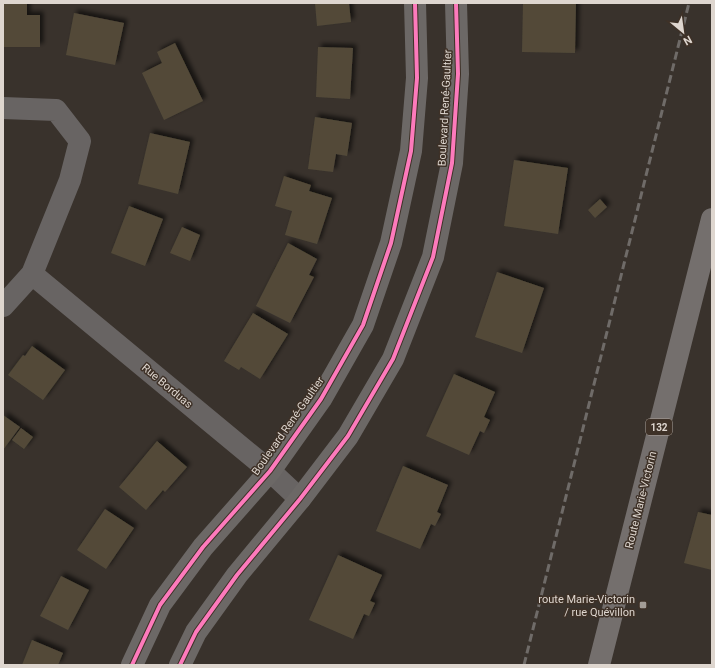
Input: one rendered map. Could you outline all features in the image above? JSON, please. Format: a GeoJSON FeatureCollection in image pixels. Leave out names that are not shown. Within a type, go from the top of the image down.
{"type":"FeatureCollection","features":[{"type":"Feature","properties":{"kind":"main road","name":"Route Marie-Victorin"},"geometry":{"type":"LineString","coordinates":[[599,665],[706,269],[712,219]]}},
{"type":"Feature","properties":{"kind":"street","name":"Boulevard René-Gaultier"},"geometry":{"type":"LineString","coordinates":[[132,665],[160,604],[203,547],[270,471],[321,399],[362,325],[391,243],[411,151],[417,78],[415,3]]}},
{"type":"Feature","properties":{"kind":"street","name":"Boulevard René-Gaultier"},"geometry":{"type":"LineString","coordinates":[[180,665],[196,632],[237,575],[300,499],[348,436],[393,359],[433,257],[452,163],[458,74],[456,3]]}},
{"type":"Feature","properties":{"kind":"street"},"geometry":{"type":"LineString","coordinates":[[3,108],[56,110],[80,141],[70,180],[32,274],[3,306]]}},
{"type":"Feature","properties":{"kind":"street","name":"Rue Borduas"},"geometry":{"type":"LineString","coordinates":[[32,274],[270,471],[300,499]]}},
{"type":"Feature","properties":{"kind":"building"},"geometry":{"type":"Polygon","coordinates":[[[3,3],[27,3],[27,15],[40,15],[40,47],[3,47],[3,3]]]}},
{"type":"Feature","properties":{"kind":"building"},"geometry":{"type":"Polygon","coordinates":[[[315,3],[349,3],[351,22],[317,26],[315,3]]]}},
{"type":"Feature","properties":{"kind":"building"},"geometry":{"type":"Polygon","coordinates":[[[523,3],[576,3],[575,53],[522,52],[523,3]]]}},
{"type":"Feature","properties":{"kind":"building"},"geometry":{"type":"Polygon","coordinates":[[[74,13],[124,23],[115,65],[66,55],[74,13]]]}},
{"type":"Feature","properties":{"kind":"building"},"geometry":{"type":"Polygon","coordinates":[[[175,43],[203,101],[164,120],[142,73],[162,63],[157,52],[175,43]]]}},
{"type":"Feature","properties":{"kind":"building"},"geometry":{"type":"Polygon","coordinates":[[[318,47],[353,48],[350,99],[316,97],[318,47]]]}},
{"type":"Feature","properties":{"kind":"building"},"geometry":{"type":"Polygon","coordinates":[[[315,117],[352,123],[347,156],[336,154],[333,172],[308,169],[315,117]]]}},
{"type":"Feature","properties":{"kind":"building"},"geometry":{"type":"Polygon","coordinates":[[[150,133],[190,142],[178,194],[138,184],[150,133]]]}},
{"type":"Feature","properties":{"kind":"building"},"geometry":{"type":"Polygon","coordinates":[[[514,160],[568,168],[558,234],[504,226],[514,160]]]}},
{"type":"Feature","properties":{"kind":"building"},"geometry":{"type":"Polygon","coordinates":[[[284,176],[311,185],[309,191],[332,198],[317,244],[285,235],[292,211],[275,206],[284,176]]]}},
{"type":"Feature","properties":{"kind":"building"},"geometry":{"type":"Polygon","coordinates":[[[600,199],[607,207],[595,218],[588,210],[600,199]]]}},
{"type":"Feature","properties":{"kind":"building"},"geometry":{"type":"Polygon","coordinates":[[[129,206],[163,219],[145,266],[111,253],[129,206]]]}},
{"type":"Feature","properties":{"kind":"building"},"geometry":{"type":"Polygon","coordinates":[[[182,227],[200,235],[190,261],[170,253],[182,227]]]}},
{"type":"Feature","properties":{"kind":"building"},"geometry":{"type":"Polygon","coordinates":[[[288,243],[317,259],[309,275],[314,277],[290,323],[256,306],[288,243]]]}},
{"type":"Feature","properties":{"kind":"building"},"geometry":{"type":"Polygon","coordinates":[[[497,272],[544,288],[522,353],[475,337],[497,272]]]}},
{"type":"Feature","properties":{"kind":"building"},"geometry":{"type":"Polygon","coordinates":[[[253,313],[288,334],[260,379],[241,367],[239,370],[224,361],[253,313]]]}},
{"type":"Feature","properties":{"kind":"building"},"geometry":{"type":"Polygon","coordinates":[[[32,346],[65,370],[43,400],[8,375],[32,346]]]}},
{"type":"Feature","properties":{"kind":"building"},"geometry":{"type":"Polygon","coordinates":[[[454,374],[495,392],[484,417],[490,420],[484,433],[480,431],[469,455],[426,436],[454,374]]]}},
{"type":"Feature","properties":{"kind":"building"},"geometry":{"type":"Polygon","coordinates":[[[3,415],[20,427],[3,450],[3,415]]]}},
{"type":"Feature","properties":{"kind":"building"},"geometry":{"type":"Polygon","coordinates":[[[21,428],[33,437],[24,449],[12,440],[21,428]]]}},
{"type":"Feature","properties":{"kind":"building"},"geometry":{"type":"Polygon","coordinates":[[[157,441],[187,467],[165,492],[163,490],[146,510],[119,487],[157,441]]]}},
{"type":"Feature","properties":{"kind":"building"},"geometry":{"type":"Polygon","coordinates":[[[403,466],[448,485],[437,512],[441,514],[435,526],[431,524],[420,549],[376,531],[403,466]]]}},
{"type":"Feature","properties":{"kind":"building"},"geometry":{"type":"Polygon","coordinates":[[[105,509],[134,528],[106,569],[77,550],[105,509]]]}},
{"type":"Feature","properties":{"kind":"building"},"geometry":{"type":"Polygon","coordinates":[[[698,512],[712,515],[712,570],[684,563],[698,512]]]}},
{"type":"Feature","properties":{"kind":"building"},"geometry":{"type":"Polygon","coordinates":[[[338,555],[382,575],[370,601],[375,603],[369,616],[364,614],[353,639],[309,620],[338,555]]]}},
{"type":"Feature","properties":{"kind":"building"},"geometry":{"type":"Polygon","coordinates":[[[61,576],[89,590],[68,630],[40,616],[61,576]]]}},
{"type":"Feature","properties":{"kind":"building"},"geometry":{"type":"Polygon","coordinates":[[[32,640],[63,653],[58,665],[22,665],[32,640]]]}},
{"type":"Feature","properties":{"kind":"railway"},"geometry":{"type":"LineString","coordinates":[[524,665],[689,3]]}},
{"type":"Feature","properties":{"kind":"cycle path"},"geometry":{"type":"LineString","coordinates":[[132,665],[160,605],[203,547],[270,471],[321,399],[363,325],[391,243],[411,151],[417,78],[415,3]]}},
{"type":"Feature","properties":{"kind":"cycle path"},"geometry":{"type":"LineString","coordinates":[[180,665],[196,632],[237,575],[300,499],[348,436],[393,359],[433,257],[452,163],[458,74],[456,3]]}},
{"type":"Feature","properties":{"kind":"place","name":"route Marie-Victorin / rue Quévillon"},"geometry":{"type":"Point","coordinates":[643,605]}}]}
